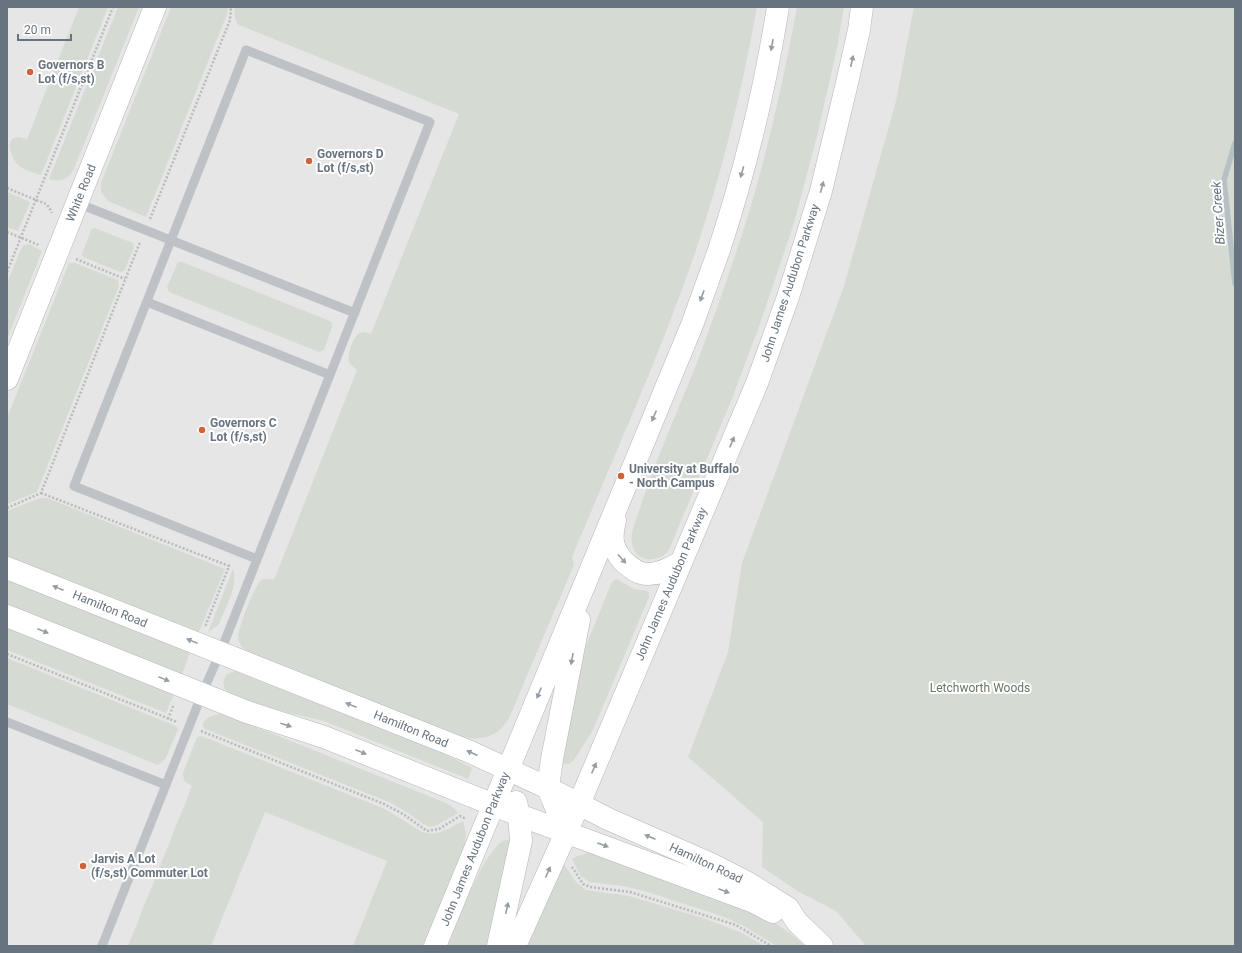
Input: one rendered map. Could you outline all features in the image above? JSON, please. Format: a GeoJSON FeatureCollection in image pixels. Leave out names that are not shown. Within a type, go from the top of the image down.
{"type":"FeatureCollection","features":[{"type":"Feature","properties":{"kind":"main road","name":"White Road"},"geometry":{"type":"LineString","coordinates":[[7,379],[155,7]]}},
{"type":"Feature","properties":{"kind":"main road","name":"John James Audubon Parkway"},"geometry":{"type":"LineString","coordinates":[[435,946],[692,325],[719,249],[761,100],[778,7]]}},
{"type":"Feature","properties":{"kind":"main road","name":"John James Audubon Parkway"},"geometry":{"type":"LineString","coordinates":[[515,946],[579,804],[757,383],[788,297],[821,190],[848,82],[859,30],[862,7]]}},
{"type":"Feature","properties":{"kind":"main road"},"geometry":{"type":"LineString","coordinates":[[621,496],[613,532],[613,545],[617,554],[630,568],[642,574],[656,573],[667,570],[680,563]]}},
{"type":"Feature","properties":{"kind":"main road","name":"Hamilton Road"},"geometry":{"type":"LineString","coordinates":[[7,568],[461,748],[508,769],[548,788],[608,820],[711,864],[748,882],[788,908],[798,922],[822,946]]}},
{"type":"Feature","properties":{"kind":"main road"},"geometry":{"type":"LineString","coordinates":[[566,832],[548,788],[553,752],[586,579]]}},
{"type":"Feature","properties":{"kind":"main road","name":"Hamilton Road"},"geometry":{"type":"LineString","coordinates":[[7,616],[247,712],[324,737],[519,815],[754,902],[782,917],[798,922]]}},
{"type":"Feature","properties":{"kind":"main road"},"geometry":{"type":"LineString","coordinates":[[498,946],[521,841],[519,815],[508,769]]}},
{"type":"Feature","properties":{"kind":"lane"},"geometry":{"type":"LineString","coordinates":[[102,946],[202,694],[220,653],[430,122],[246,50],[74,486],[257,559]]}},
{"type":"Feature","properties":{"kind":"lane"},"geometry":{"type":"LineString","coordinates":[[77,203],[354,313]]}},
{"type":"Feature","properties":{"kind":"lane"},"geometry":{"type":"LineString","coordinates":[[147,302],[330,375]]}},
{"type":"Feature","properties":{"kind":"lane"},"geometry":{"type":"LineString","coordinates":[[7,722],[166,785]]}},
{"type":"Feature","properties":{"kind":"path"},"geometry":{"type":"LineString","coordinates":[[7,272],[113,7]]}},
{"type":"Feature","properties":{"kind":"path"},"geometry":{"type":"LineString","coordinates":[[42,493],[145,230],[230,20],[231,7]]}},
{"type":"Feature","properties":{"kind":"path"},"geometry":{"type":"LineString","coordinates":[[7,188],[49,207],[52,219]]}},
{"type":"Feature","properties":{"kind":"path"},"geometry":{"type":"LineString","coordinates":[[7,232],[20,237]]}},
{"type":"Feature","properties":{"kind":"path"},"geometry":{"type":"LineString","coordinates":[[7,508],[42,493],[230,566]]}},
{"type":"Feature","properties":{"kind":"path"},"geometry":{"type":"LineString","coordinates":[[7,654],[384,804],[403,814],[427,831],[440,828],[460,816],[485,827]]}},
{"type":"Feature","properties":{"kind":"path"},"geometry":{"type":"LineString","coordinates":[[555,855],[568,861],[583,884],[590,887],[630,892],[704,915],[736,926],[771,946]]}},
{"type":"Feature","properties":{"kind":"shaded area","name":"University at Buffalo - North Campus"},"geometry":{"type":"Polygon","coordinates":[[[7,7],[1235,7],[1235,946],[7,946],[7,7]]]}},
{"type":"Feature","properties":{"kind":"green space"},"geometry":{"type":"Polygon","coordinates":[[[79,7],[108,7],[41,175],[26,170],[18,165],[11,154],[10,145],[13,138],[18,137],[27,139],[79,7]]]}},
{"type":"Feature","properties":{"kind":"green space"},"geometry":{"type":"Polygon","coordinates":[[[118,7],[139,7],[74,169],[67,178],[57,181],[49,179],[118,7]]]}},
{"type":"Feature","properties":{"kind":"green space"},"geometry":{"type":"Polygon","coordinates":[[[171,7],[228,7],[227,14],[146,217],[108,201],[101,192],[101,183],[171,7]]]}},
{"type":"Feature","properties":{"kind":"green space"},"geometry":{"type":"Polygon","coordinates":[[[235,7],[757,7],[745,69],[723,162],[705,223],[681,292],[636,406],[572,557],[574,565],[509,718],[500,730],[489,736],[483,738],[462,737],[248,652],[239,642],[238,637],[241,625],[255,589],[263,579],[274,580],[357,370],[349,363],[351,345],[356,337],[362,332],[371,334],[459,114],[239,25],[235,19],[235,7]]]}},
{"type":"Feature","properties":{"kind":"green space"},"geometry":{"type":"Polygon","coordinates":[[[797,7],[844,7],[837,48],[817,136],[794,223],[761,321],[731,401],[669,550],[659,558],[642,558],[634,550],[632,543],[634,527],[654,469],[703,347],[742,235],[772,127],[797,7]]]}},
{"type":"Feature","properties":{"kind":"green space","name":"Letchworth Woods"},"geometry":{"type":"Polygon","coordinates":[[[914,7],[1235,7],[1235,946],[866,946],[836,911],[799,892],[762,867],[763,822],[688,757],[728,652],[742,563],[844,286],[896,101],[914,7]]]}},
{"type":"Feature","properties":{"kind":"green space"},"geometry":{"type":"Polygon","coordinates":[[[7,192],[30,202],[18,231],[7,227],[7,192]]]}},
{"type":"Feature","properties":{"kind":"green space"},"geometry":{"type":"Polygon","coordinates":[[[94,228],[133,243],[134,248],[124,271],[120,272],[83,257],[82,254],[91,230],[94,228]]]}},
{"type":"Feature","properties":{"kind":"green space"},"geometry":{"type":"Polygon","coordinates":[[[29,244],[42,251],[7,339],[7,283],[21,249],[24,245],[29,244]]]}},
{"type":"Feature","properties":{"kind":"green space"},"geometry":{"type":"Polygon","coordinates":[[[178,262],[182,262],[330,321],[332,323],[332,327],[324,350],[319,352],[169,292],[167,287],[178,262]]]}},
{"type":"Feature","properties":{"kind":"green space"},"geometry":{"type":"Polygon","coordinates":[[[69,263],[75,263],[118,280],[119,286],[37,492],[7,504],[7,418],[69,263]]]}},
{"type":"Feature","properties":{"kind":"green space"},"geometry":{"type":"Polygon","coordinates":[[[40,498],[47,498],[225,569],[199,632],[7,556],[7,511],[40,498]]]}},
{"type":"Feature","properties":{"kind":"green space"},"geometry":{"type":"Polygon","coordinates":[[[233,569],[233,589],[228,604],[219,624],[208,632],[233,569]]]}},
{"type":"Feature","properties":{"kind":"green space"},"geometry":{"type":"Polygon","coordinates":[[[7,579],[190,652],[182,675],[7,605],[7,579]]]}},
{"type":"Feature","properties":{"kind":"green space"},"geometry":{"type":"Polygon","coordinates":[[[617,579],[634,589],[649,592],[649,597],[593,730],[574,760],[569,764],[561,763],[576,670],[612,582],[617,579]]]}},
{"type":"Feature","properties":{"kind":"green space"},"geometry":{"type":"Polygon","coordinates":[[[7,628],[174,694],[166,713],[7,650],[7,628]]]}},
{"type":"Feature","properties":{"kind":"green space"},"geometry":{"type":"Polygon","coordinates":[[[7,658],[176,726],[178,729],[166,758],[158,765],[7,704],[7,658]]]}},
{"type":"Feature","properties":{"kind":"green space"},"geometry":{"type":"Polygon","coordinates":[[[235,671],[439,751],[472,768],[468,779],[324,721],[268,708],[229,693],[224,687],[224,679],[227,674],[235,671]]]}},
{"type":"Feature","properties":{"kind":"green space"},"geometry":{"type":"Polygon","coordinates":[[[223,714],[446,803],[454,808],[458,813],[437,825],[430,827],[389,802],[205,729],[202,725],[205,720],[211,716],[223,714]]]}},
{"type":"Feature","properties":{"kind":"green space"},"geometry":{"type":"Polygon","coordinates":[[[201,736],[385,809],[422,832],[438,833],[463,821],[466,834],[465,848],[423,946],[353,946],[387,861],[265,812],[211,946],[128,946],[192,786],[184,781],[183,773],[197,737],[201,736]]]}},
{"type":"Feature","properties":{"kind":"green space"},"geometry":{"type":"Polygon","coordinates":[[[505,840],[511,840],[490,946],[448,946],[472,888],[488,857],[497,846],[505,840]]]}},
{"type":"Feature","properties":{"kind":"green space"},"geometry":{"type":"Polygon","coordinates":[[[588,853],[595,854],[770,919],[805,946],[777,946],[742,925],[722,916],[644,891],[623,886],[589,882],[580,875],[572,859],[588,853]]]}},
{"type":"Feature","properties":{"kind":"green space"},"geometry":{"type":"Polygon","coordinates":[[[564,864],[576,882],[586,890],[629,896],[703,918],[742,933],[764,946],[526,946],[560,869],[564,864]]]}},
{"type":"Feature","properties":{"kind":"waterway","name":"Bizer Creek"},"geometry":{"type":"LineString","coordinates":[[1235,143],[1224,180],[1235,284]]}},
{"type":"Feature","properties":{"kind":"place","name":"Governors B Lot (f/s,st)"},"geometry":{"type":"Point","coordinates":[30,72]}},
{"type":"Feature","properties":{"kind":"place","name":"Governors D Lot (f/s,st)"},"geometry":{"type":"Point","coordinates":[309,161]}},
{"type":"Feature","properties":{"kind":"place","name":"Governors C Lot (f/s,st)"},"geometry":{"type":"Point","coordinates":[202,430]}},
{"type":"Feature","properties":{"kind":"place","name":"University at Buffalo - North Campus"},"geometry":{"type":"Point","coordinates":[621,476]}},
{"type":"Feature","properties":{"kind":"place","name":"Jarvis A Lot (f/s,st) Commuter Lot"},"geometry":{"type":"Point","coordinates":[83,866]}}]}
